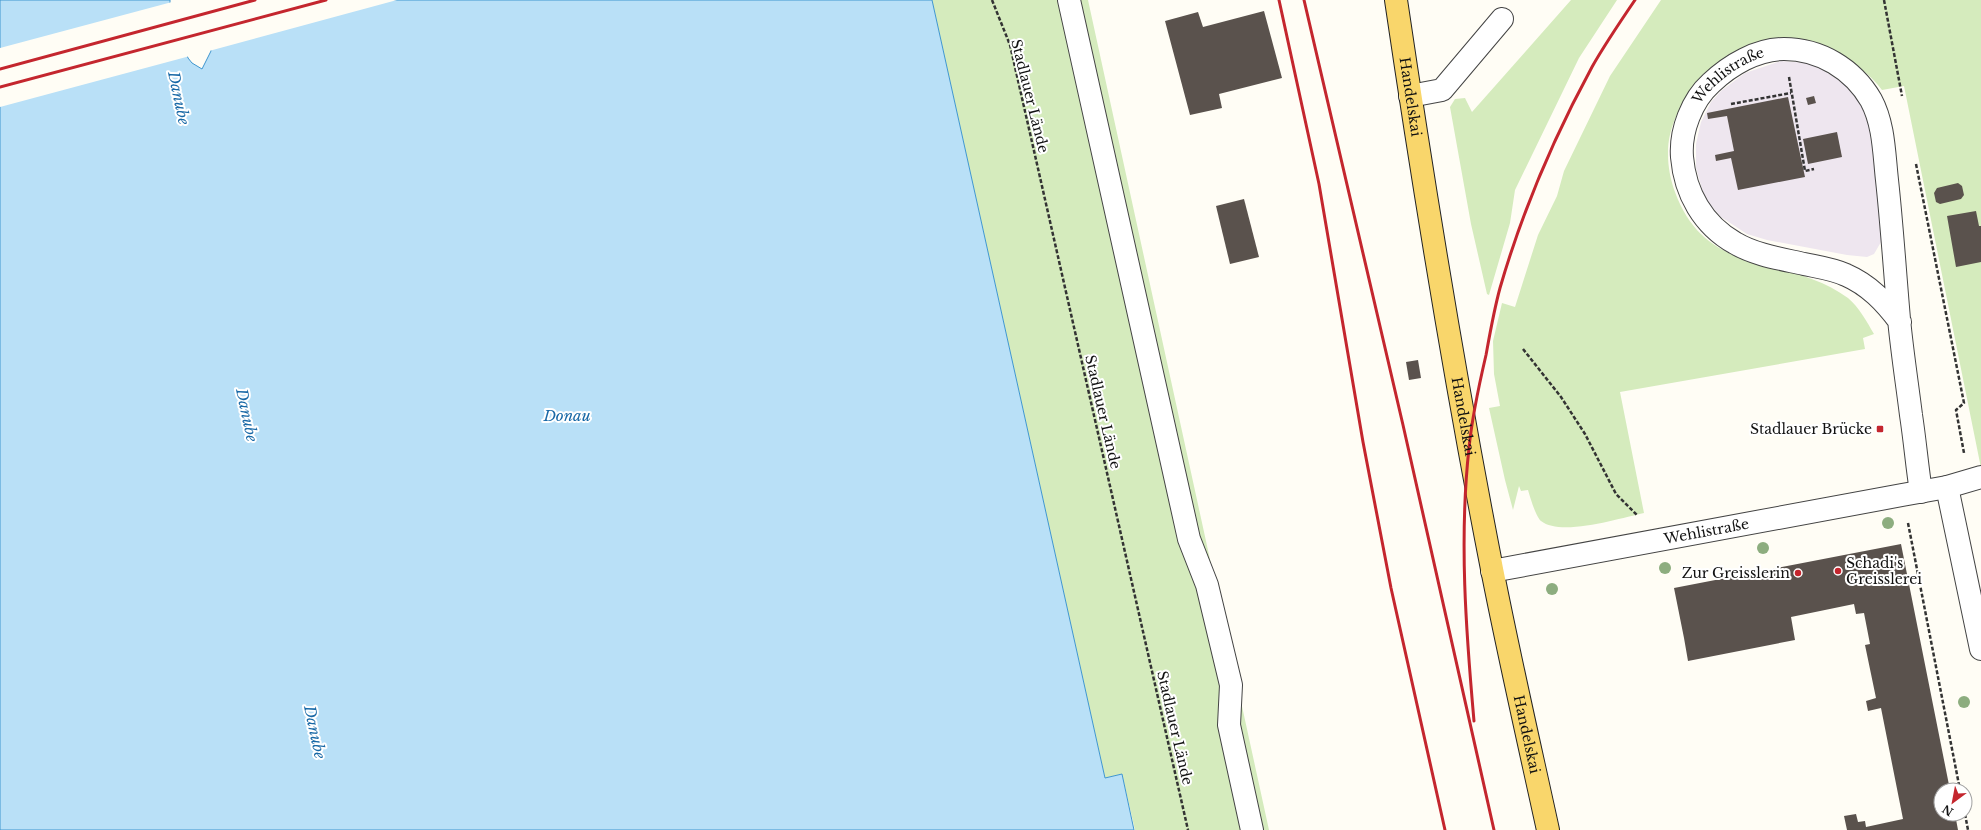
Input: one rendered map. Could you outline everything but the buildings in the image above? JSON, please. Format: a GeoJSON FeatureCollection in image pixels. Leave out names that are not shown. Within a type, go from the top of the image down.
{"type":"FeatureCollection","features":[{"type":"Feature","properties":{"kind":"main road","name":"Handelskai"},"geometry":{"type":"LineString","coordinates":[[1396,0],[1410,96],[1469,447],[1492,571],[1548,830]]}},
{"type":"Feature","properties":{"kind":"street"},"geometry":{"type":"LineString","coordinates":[[1070,0],[1189,539],[1207,585],[1231,685],[1229,725],[1252,830]]}},
{"type":"Feature","properties":{"kind":"street"},"geometry":{"type":"LineString","coordinates":[[1410,96],[1442,90],[1502,20]]}},
{"type":"Feature","properties":{"kind":"street","name":"Wehlistraße"},"geometry":{"type":"LineString","coordinates":[[1900,322],[1886,302],[1864,284],[1845,274],[1763,254],[1735,244],[1711,226],[1694,202],[1683,175],[1681,151],[1684,130],[1692,108],[1705,89],[1720,74],[1736,63],[1754,55],[1776,49],[1799,49],[1813,54],[1842,67],[1859,83],[1871,101],[1879,117],[1893,237],[1900,322],[1911,494]]}},
{"type":"Feature","properties":{"kind":"street","name":"Wehlistraße"},"geometry":{"type":"LineString","coordinates":[[1492,571],[1911,494],[1947,487],[1981,476]]}},
{"type":"Feature","properties":{"kind":"street"},"geometry":{"type":"LineString","coordinates":[[1947,487],[1981,649]]}},
{"type":"Feature","properties":{"kind":"path","name":"Stadlauer Lände"},"geometry":{"type":"LineString","coordinates":[[992,0],[1010,46],[1188,830]]}},
{"type":"Feature","properties":{"kind":"path"},"geometry":{"type":"LineString","coordinates":[[1884,0],[1904,102]]}},
{"type":"Feature","properties":{"kind":"path"},"geometry":{"type":"LineString","coordinates":[[1783,49],[1805,171],[1814,169]]}},
{"type":"Feature","properties":{"kind":"path"},"geometry":{"type":"LineString","coordinates":[[1731,104],[1792,93]]}},
{"type":"Feature","properties":{"kind":"path"},"geometry":{"type":"LineString","coordinates":[[1914,156],[1964,403],[1956,410],[1964,454]]}},
{"type":"Feature","properties":{"kind":"path"},"geometry":{"type":"LineString","coordinates":[[1523,349],[1561,397],[1585,434],[1616,494],[1640,519]]}},
{"type":"Feature","properties":{"kind":"path"},"geometry":{"type":"LineString","coordinates":[[1911,494],[1959,782]]}},
{"type":"Feature","properties":{"kind":"shaded area"},"geometry":{"type":"Polygon","coordinates":[[[1781,61],[1808,63],[1820,68],[1846,85],[1862,107],[1869,127],[1873,152],[1882,232],[1881,242],[1874,254],[1867,257],[1847,255],[1767,240],[1747,234],[1721,217],[1708,202],[1702,189],[1696,168],[1696,144],[1701,122],[1711,102],[1721,91],[1745,73],[1781,61]]]}},
{"type":"Feature","properties":{"kind":"green space"},"geometry":{"type":"Polygon","coordinates":[[[932,0],[1088,0],[1269,830],[1135,830],[1122,774],[1105,778],[932,0]]]}},
{"type":"Feature","properties":{"kind":"green space"},"geometry":{"type":"Polygon","coordinates":[[[1571,0],[1617,0],[1579,58],[1515,190],[1510,223],[1489,295],[1487,294],[1471,224],[1450,107],[1455,99],[1465,98],[1472,112],[1571,0]]]}},
{"type":"Feature","properties":{"kind":"green space"},"geometry":{"type":"Polygon","coordinates":[[[1661,0],[1981,0],[1981,468],[1904,86],[1882,90],[1852,63],[1815,51],[1775,50],[1736,61],[1703,82],[1679,111],[1668,148],[1675,192],[1689,220],[1707,239],[1728,252],[1751,261],[1800,275],[1824,284],[1848,298],[1856,306],[1874,334],[1863,338],[1865,349],[1620,392],[1644,513],[1576,527],[1550,525],[1539,519],[1533,507],[1528,490],[1521,491],[1519,486],[1513,510],[1489,408],[1500,406],[1494,374],[1493,341],[1502,303],[1515,307],[1538,235],[1557,196],[1564,171],[1610,76],[1661,0]]]}},
{"type":"Feature","properties":{"kind":"water","name":"Donau"},"geometry":{"type":"Polygon","coordinates":[[[0,0],[170,0],[170,5],[188,58],[192,63],[202,69],[211,51],[199,0],[932,0],[1105,778],[1122,774],[1134,830],[0,830],[0,0]]]}},
{"type":"Feature","properties":{"kind":"pier"},"geometry":{"type":"Polygon","coordinates":[[[197,0],[397,0],[209,51],[197,0]]]}},
{"type":"Feature","properties":{"kind":"pier"},"geometry":{"type":"Polygon","coordinates":[[[172,2],[190,56],[0,107],[0,48],[172,2]]]}},
{"type":"Feature","properties":{"kind":"railway"},"geometry":{"type":"LineString","coordinates":[[0,69],[255,0]]}},
{"type":"Feature","properties":{"kind":"railway"},"geometry":{"type":"LineString","coordinates":[[0,87],[326,0]]}},
{"type":"Feature","properties":{"kind":"railway"},"geometry":{"type":"LineString","coordinates":[[1279,0],[1319,184],[1363,442],[1391,588],[1445,830]]}},
{"type":"Feature","properties":{"kind":"railway"},"geometry":{"type":"LineString","coordinates":[[1304,0],[1403,425],[1494,830]]}},
{"type":"Feature","properties":{"kind":"railway"},"geometry":{"type":"LineString","coordinates":[[1474,721],[1466,619],[1464,516],[1470,436],[1478,389],[1496,305],[1518,231],[1552,148],[1592,67],[1607,41],[1635,0]]}},
{"type":"Feature","properties":{"kind":"place","name":"Stadlauer Brücke"},"geometry":{"type":"Point","coordinates":[1880,429]}},
{"type":"Feature","properties":{"kind":"place","name":"Schadi's Greisslerei"},"geometry":{"type":"Point","coordinates":[1838,571]}},
{"type":"Feature","properties":{"kind":"place","name":"Zur Greisslerin"},"geometry":{"type":"Point","coordinates":[1798,573]}},
{"type":"Feature","properties":{"kind":"water label","name":"Danube"},"geometry":{"type":"Point","coordinates":[179,98]}},
{"type":"Feature","properties":{"kind":"water label","name":"Danube"},"geometry":{"type":"Point","coordinates":[247,415]}},
{"type":"Feature","properties":{"kind":"water label","name":"Danube"},"geometry":{"type":"Point","coordinates":[315,732]}}]}
